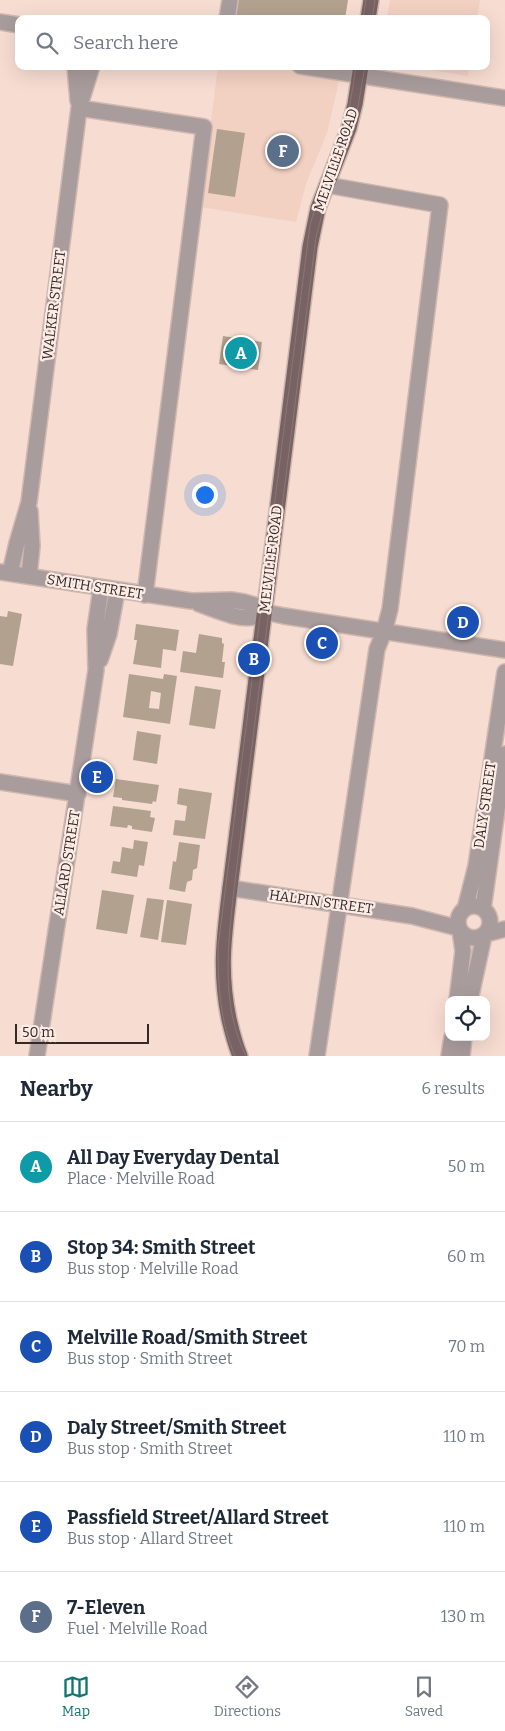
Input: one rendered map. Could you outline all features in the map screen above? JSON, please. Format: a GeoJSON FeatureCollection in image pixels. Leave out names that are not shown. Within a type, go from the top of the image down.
{"type":"FeatureCollection","features":[{"type":"Feature","properties":{"kind":"main road"},"geometry":{"type":"LineString","coordinates":[[369,15],[371,0]]}},
{"type":"Feature","properties":{"kind":"main road","name":"MELVILLE ROAD"},"geometry":{"type":"LineString","coordinates":[[240,1056],[231,1025],[223,975],[223,948],[230,888],[310,247],[318,208],[349,128],[360,71]]}},
{"type":"Feature","properties":{"kind":"street"},"geometry":{"type":"LineString","coordinates":[[228,15],[230,0]]}},
{"type":"Feature","properties":{"kind":"street"},"geometry":{"type":"LineString","coordinates":[[0,22],[15,24]]}},
{"type":"Feature","properties":{"kind":"street","name":"WALKER STREET"},"geometry":{"type":"LineString","coordinates":[[75,70],[79,108]]}},
{"type":"Feature","properties":{"kind":"street","name":"WALKER STREET"},"geometry":{"type":"LineString","coordinates":[[5,573],[17,543],[29,502],[79,108],[91,70]]}},
{"type":"Feature","properties":{"kind":"street"},"geometry":{"type":"LineString","coordinates":[[360,71],[505,98]]}},
{"type":"Feature","properties":{"kind":"street"},"geometry":{"type":"LineString","coordinates":[[79,108],[204,127],[145,595]]}},
{"type":"Feature","properties":{"kind":"street"},"geometry":{"type":"LineString","coordinates":[[317,1056],[377,648],[384,632],[390,609],[440,205],[327,185]]}},
{"type":"Feature","properties":{"kind":"street","name":"WALKER STREET"},"geometry":{"type":"LineString","coordinates":[[29,502],[32,546],[29,576]]}},
{"type":"Feature","properties":{"kind":"street","name":"SMITH STREET"},"geometry":{"type":"LineString","coordinates":[[5,573],[190,601],[231,600],[244,602],[261,607],[265,612],[505,650]]}},
{"type":"Feature","properties":{"kind":"street","name":"ALLARD STREET"},"geometry":{"type":"LineString","coordinates":[[37,1056],[96,670],[96,629],[101,588]]}},
{"type":"Feature","properties":{"kind":"street","name":"ALLARD STREET"},"geometry":{"type":"LineString","coordinates":[[96,670],[109,634],[117,591]]}},
{"type":"Feature","properties":{"kind":"street","name":"DALY STREET"},"geometry":{"type":"LineString","coordinates":[[457,996],[463,951],[461,920],[476,866],[505,672]]}},
{"type":"Feature","properties":{"kind":"street","name":"DALY STREET"},"geometry":{"type":"LineString","coordinates":[[486,911],[505,754]]}},
{"type":"Feature","properties":{"kind":"street"},"geometry":{"type":"LineString","coordinates":[[0,782],[78,794]]}},
{"type":"Feature","properties":{"kind":"street","name":"HALPIN STREET"},"geometry":{"type":"LineString","coordinates":[[230,888],[412,916],[461,920]]}},
{"type":"Feature","properties":{"kind":"street"},"geometry":{"type":"LineString","coordinates":[[505,918],[474,906],[461,920],[468,938],[474,939],[505,929]]}},
{"type":"Feature","properties":{"kind":"street"},"geometry":{"type":"LineString","coordinates":[[471,996],[485,935],[490,924],[486,911]]}},
{"type":"Feature","properties":{"kind":"street"},"geometry":{"type":"LineString","coordinates":[[449,1056],[451,1041]]}},
{"type":"Feature","properties":{"kind":"street"},"geometry":{"type":"LineString","coordinates":[[462,1056],[464,1041]]}},
{"type":"Feature","properties":{"kind":"shaded area"},"geometry":{"type":"Polygon","coordinates":[[[390,0],[480,0],[478,15],[388,15],[390,0]]]}},
{"type":"Feature","properties":{"kind":"shaded area"},"geometry":{"type":"Polygon","coordinates":[[[217,70],[340,70],[327,133],[306,184],[296,222],[200,207],[217,70]]]}},
{"type":"Feature","properties":{"kind":"shaded area"},"geometry":{"type":"Polygon","coordinates":[[[431,70],[469,70],[468,76],[431,70]]]}},
{"type":"Feature","properties":{"kind":"building"},"geometry":{"type":"Polygon","coordinates":[[[235,0],[348,0],[346,15],[233,15],[235,0]]]}},
{"type":"Feature","properties":{"kind":"building"},"geometry":{"type":"Polygon","coordinates":[[[217,129],[245,133],[235,197],[208,193],[217,129]]]}},
{"type":"Feature","properties":{"kind":"building"},"geometry":{"type":"Polygon","coordinates":[[[223,336],[262,342],[258,370],[219,364],[223,336]]]}},
{"type":"Feature","properties":{"kind":"building"},"geometry":{"type":"Polygon","coordinates":[[[8,611],[22,614],[13,666],[0,664],[0,616],[7,617],[8,611]]]}},
{"type":"Feature","properties":{"kind":"building"},"geometry":{"type":"Polygon","coordinates":[[[136,624],[179,630],[176,651],[163,649],[161,668],[133,664],[137,640],[134,640],[136,624]]]}},
{"type":"Feature","properties":{"kind":"building"},"geometry":{"type":"Polygon","coordinates":[[[199,634],[222,638],[222,643],[224,644],[222,662],[225,662],[223,678],[180,672],[183,651],[196,653],[199,634]]]}},
{"type":"Feature","properties":{"kind":"building"},"geometry":{"type":"Polygon","coordinates":[[[129,674],[163,679],[164,674],[177,676],[170,724],[123,717],[129,674]],[[151,691],[149,708],[159,709],[161,693],[151,691]]]}},
{"type":"Feature","properties":{"kind":"building"},"geometry":{"type":"Polygon","coordinates":[[[195,686],[221,690],[215,729],[189,725],[195,686]]]}},
{"type":"Feature","properties":{"kind":"building"},"geometry":{"type":"Polygon","coordinates":[[[137,731],[161,735],[157,764],[133,760],[137,731]]]}},
{"type":"Feature","properties":{"kind":"building"},"geometry":{"type":"Polygon","coordinates":[[[116,779],[159,785],[156,802],[153,801],[152,804],[113,797],[116,779]]]}},
{"type":"Feature","properties":{"kind":"building"},"geometry":{"type":"Polygon","coordinates":[[[179,788],[212,793],[205,839],[173,835],[175,820],[185,821],[187,806],[177,804],[179,788]]]}},
{"type":"Feature","properties":{"kind":"building"},"geometry":{"type":"Polygon","coordinates":[[[113,806],[151,811],[150,817],[155,818],[152,832],[132,829],[132,826],[128,825],[127,828],[110,826],[113,806]]]}},
{"type":"Feature","properties":{"kind":"building"},"geometry":{"type":"Polygon","coordinates":[[[134,840],[148,842],[144,866],[139,865],[137,877],[111,873],[113,861],[120,862],[122,847],[133,849],[134,840]]]}},
{"type":"Feature","properties":{"kind":"building"},"geometry":{"type":"Polygon","coordinates":[[[179,842],[200,845],[197,868],[193,870],[192,880],[187,882],[185,892],[169,889],[173,861],[176,862],[179,842]]]}},
{"type":"Feature","properties":{"kind":"building"},"geometry":{"type":"Polygon","coordinates":[[[102,890],[134,895],[127,934],[96,929],[102,890]]]}},
{"type":"Feature","properties":{"kind":"building"},"geometry":{"type":"Polygon","coordinates":[[[147,898],[164,900],[158,940],[140,937],[147,898]]]}},
{"type":"Feature","properties":{"kind":"building"},"geometry":{"type":"Polygon","coordinates":[[[167,900],[192,904],[186,945],[161,942],[167,900]]]}},
{"type":"Feature","properties":{"kind":"tram line"},"geometry":{"type":"LineString","coordinates":[[364,15],[366,0]]}},
{"type":"Feature","properties":{"kind":"tram line"},"geometry":{"type":"LineString","coordinates":[[373,15],[375,0]]}},
{"type":"Feature","properties":{"kind":"tram line"},"geometry":{"type":"LineString","coordinates":[[235,1056],[223,1017],[219,989],[218,947],[310,225],[345,127],[355,70]]}},
{"type":"Feature","properties":{"kind":"tram line"},"geometry":{"type":"LineString","coordinates":[[246,1056],[232,1016],[229,995],[228,953],[234,889],[316,237],[324,206],[354,130],[364,70]]}},
{"type":"Feature","properties":{"kind":"place","name":"7-Eleven"},"geometry":{"type":"Point","coordinates":[283,151]}},
{"type":"Feature","properties":{"kind":"place","name":"All Day Everyday Dental"},"geometry":{"type":"Point","coordinates":[241,353]}},
{"type":"Feature","properties":{"kind":"place","name":"Daly Street/Smith Street"},"geometry":{"type":"Point","coordinates":[463,622]}},
{"type":"Feature","properties":{"kind":"place","name":"Melville Road/Smith Street"},"geometry":{"type":"Point","coordinates":[322,643]}},
{"type":"Feature","properties":{"kind":"place","name":"Stop 34: Smith Street"},"geometry":{"type":"Point","coordinates":[254,659]}},
{"type":"Feature","properties":{"kind":"place","name":"Passfield Street/Allard Street"},"geometry":{"type":"Point","coordinates":[97,777]}}]}
